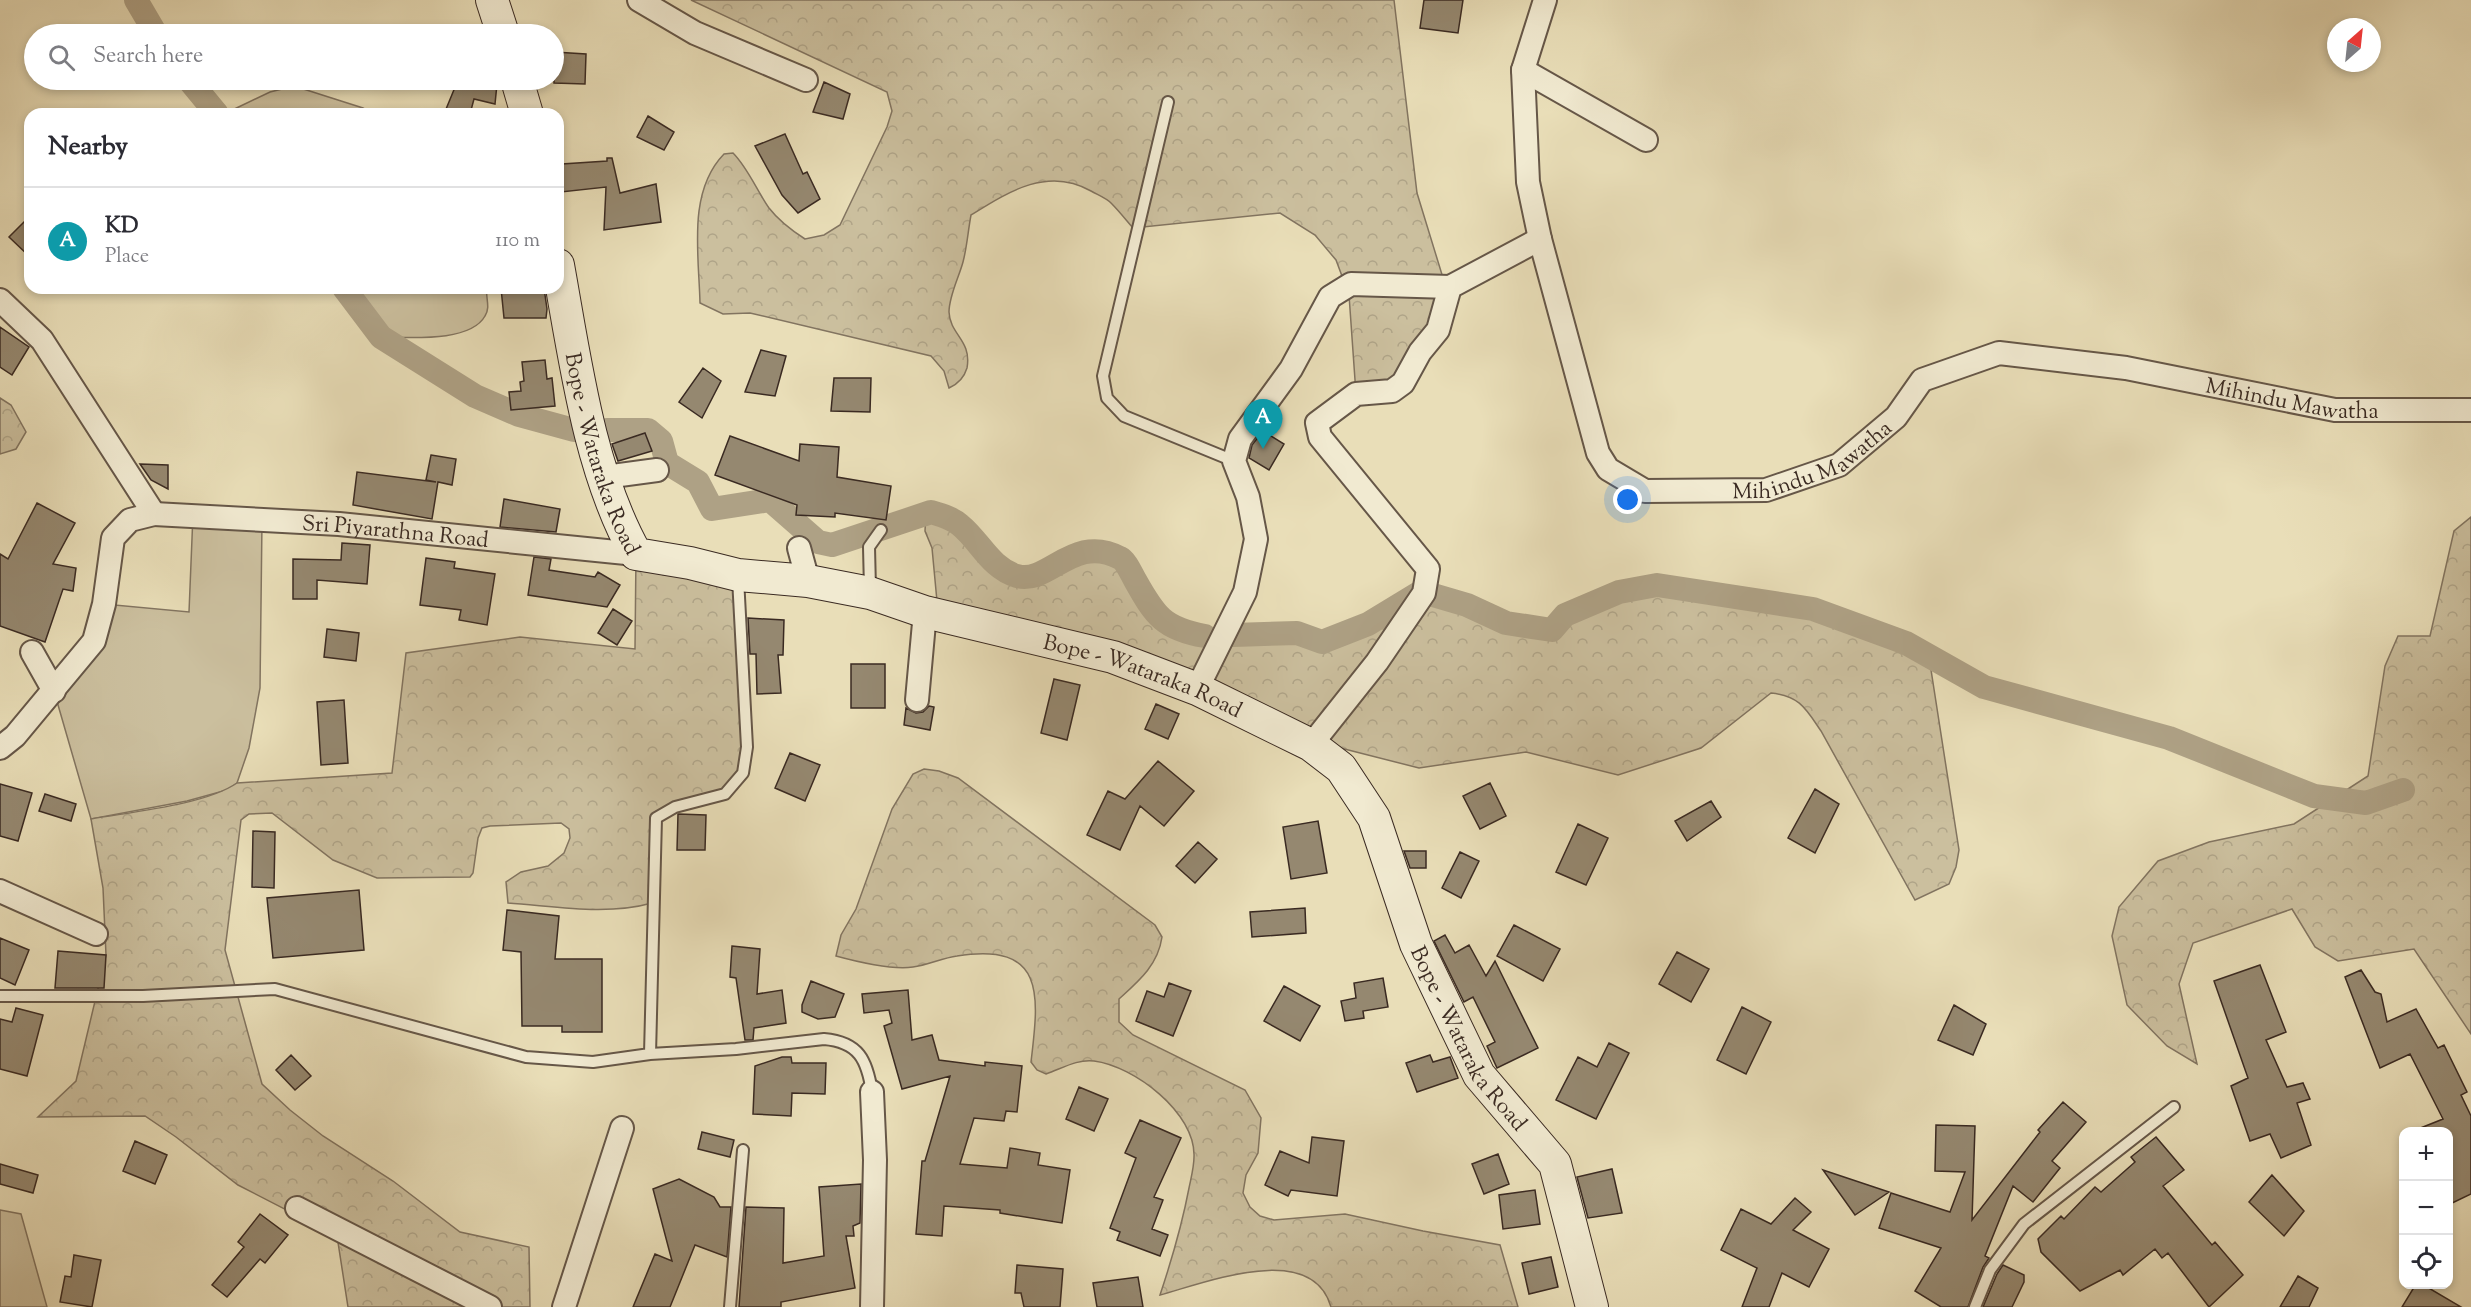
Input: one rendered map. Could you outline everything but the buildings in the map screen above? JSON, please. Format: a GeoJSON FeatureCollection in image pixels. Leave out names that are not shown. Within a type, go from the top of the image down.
{"type":"FeatureCollection","features":[{"type":"Feature","properties":{"kind":"street"},"geometry":{"type":"LineString","coordinates":[[492,0],[500,24]]}},
{"type":"Feature","properties":{"kind":"street"},"geometry":{"type":"LineString","coordinates":[[639,0],[695,33],[806,80]]}},
{"type":"Feature","properties":{"kind":"street","name":"Mihindu Mawatha"},"geometry":{"type":"LineString","coordinates":[[1545,0],[1523,70],[1528,182],[1540,239],[1598,453],[1608,469],[1645,491],[1766,490],[1839,465],[1896,417],[1922,380],[1999,353],[2126,368],[2335,410],[2471,410]]}},
{"type":"Feature","properties":{"kind":"street"},"geometry":{"type":"LineString","coordinates":[[1523,70],[1646,140]]}},
{"type":"Feature","properties":{"kind":"street"},"geometry":{"type":"LineString","coordinates":[[520,90],[525,108]]}},
{"type":"Feature","properties":{"kind":"street"},"geometry":{"type":"LineString","coordinates":[[1197,689],[1245,592],[1256,539],[1248,497],[1234,461],[1240,439],[1291,369],[1330,297],[1351,284],[1450,287],[1540,239]]}},
{"type":"Feature","properties":{"kind":"street"},"geometry":{"type":"LineString","coordinates":[[1311,745],[1377,663],[1424,593],[1428,569],[1320,437],[1317,423],[1356,394],[1392,391],[1403,383],[1420,352],[1438,330],[1450,287]]}},
{"type":"Feature","properties":{"kind":"street","name":"Bope - Wataraka Road"},"geometry":{"type":"LineString","coordinates":[[563,294],[585,414],[622,529],[636,554],[690,563],[738,575],[808,581],[870,593],[925,612],[1113,657],[1197,689],[1311,745],[1341,768],[1374,818],[1416,944],[1479,1075],[1555,1164],[1592,1307]]}},
{"type":"Feature","properties":{"kind":"street"},"geometry":{"type":"LineString","coordinates":[[0,300],[42,340],[154,514]]}},
{"type":"Feature","properties":{"kind":"street"},"geometry":{"type":"LineString","coordinates":[[605,477],[657,470]]}},
{"type":"Feature","properties":{"kind":"street","name":"Sri Piyarathna Road"},"geometry":{"type":"LineString","coordinates":[[0,748],[15,736],[94,640],[104,604],[113,538],[130,520],[154,514],[339,524],[636,554]]}},
{"type":"Feature","properties":{"kind":"street"},"geometry":{"type":"LineString","coordinates":[[799,548],[808,581]]}},
{"type":"Feature","properties":{"kind":"street"},"geometry":{"type":"LineString","coordinates":[[917,700],[925,612]]}},
{"type":"Feature","properties":{"kind":"street"},"geometry":{"type":"LineString","coordinates":[[32,652],[54,691]]}},
{"type":"Feature","properties":{"kind":"street"},"geometry":{"type":"LineString","coordinates":[[0,891],[96,934]]}},
{"type":"Feature","properties":{"kind":"street"},"geometry":{"type":"LineString","coordinates":[[872,1092],[874,1160],[872,1307]]}},
{"type":"Feature","properties":{"kind":"street"},"geometry":{"type":"LineString","coordinates":[[564,1307],[622,1128]]}},
{"type":"Feature","properties":{"kind":"street"},"geometry":{"type":"LineString","coordinates":[[297,1208],[490,1307]]}},
{"type":"Feature","properties":{"kind":"lane"},"geometry":{"type":"LineString","coordinates":[[1168,102],[1103,376],[1107,398],[1124,416],[1234,461]]}},
{"type":"Feature","properties":{"kind":"lane"},"geometry":{"type":"LineString","coordinates":[[870,593],[869,547],[881,530]]}},
{"type":"Feature","properties":{"kind":"lane"},"geometry":{"type":"LineString","coordinates":[[650,1054],[656,818],[675,807],[724,794],[743,773],[747,747],[738,575]]}},
{"type":"Feature","properties":{"kind":"lane"},"geometry":{"type":"LineString","coordinates":[[0,996],[143,996],[275,989],[526,1057],[593,1062],[650,1054],[736,1049],[824,1039],[839,1040],[852,1047],[862,1058],[869,1074],[872,1092]]}},
{"type":"Feature","properties":{"kind":"lane"},"geometry":{"type":"LineString","coordinates":[[1975,1307],[1990,1270],[2024,1224],[2174,1107]]}},
{"type":"Feature","properties":{"kind":"lane"},"geometry":{"type":"LineString","coordinates":[[730,1307],[743,1150]]}},
{"type":"Feature","properties":{"kind":"green space"},"geometry":{"type":"Polygon","coordinates":[[[691,0],[1394,0],[1417,193],[1447,291],[1403,383],[1356,394],[1349,295],[1336,260],[1315,235],[1280,213],[1133,228],[1107,200],[1075,184],[1059,181],[1029,185],[999,198],[971,215],[964,256],[949,306],[950,320],[964,344],[968,358],[967,368],[960,380],[949,388],[944,371],[931,356],[750,313],[723,314],[700,303],[697,245],[700,205],[704,187],[712,169],[724,154],[733,153],[769,208],[786,225],[805,239],[824,235],[840,225],[887,127],[892,111],[887,92],[691,0]]]}},
{"type":"Feature","properties":{"kind":"green space"},"geometry":{"type":"Polygon","coordinates":[[[307,90],[363,108],[237,108],[270,92],[307,90]]]}},
{"type":"Feature","properties":{"kind":"green space"},"geometry":{"type":"Polygon","coordinates":[[[349,294],[487,294],[488,309],[485,316],[477,325],[466,331],[437,337],[381,337],[349,294]]]}},
{"type":"Feature","properties":{"kind":"green space"},"geometry":{"type":"Polygon","coordinates":[[[0,398],[11,405],[26,432],[16,449],[0,454],[0,398]]]}},
{"type":"Feature","properties":{"kind":"green space"},"geometry":{"type":"Polygon","coordinates":[[[926,512],[939,513],[951,518],[1004,570],[1016,576],[1036,575],[1068,558],[1091,551],[1102,551],[1116,556],[1123,560],[1130,569],[1152,608],[1168,625],[1179,631],[1196,635],[1260,626],[1287,630],[1322,642],[1368,624],[1421,590],[1467,605],[1506,623],[1552,630],[1566,615],[1619,592],[1657,585],[1813,609],[1906,643],[1929,657],[1959,850],[1956,867],[1949,884],[1915,900],[1821,731],[1806,710],[1789,697],[1771,693],[1701,748],[1618,775],[1526,752],[1419,768],[1313,741],[938,612],[932,548],[925,531],[926,512]]]}},
{"type":"Feature","properties":{"kind":"green space"},"geometry":{"type":"Polygon","coordinates":[[[193,514],[262,521],[260,688],[249,748],[237,783],[227,790],[187,801],[91,819],[54,691],[104,604],[189,612],[193,514]]]}},
{"type":"Feature","properties":{"kind":"green space"},"geometry":{"type":"Polygon","coordinates":[[[2471,517],[2471,1034],[2414,949],[2338,961],[2315,947],[2292,909],[2193,943],[2179,984],[2197,1064],[2167,1046],[2127,1005],[2112,936],[2119,907],[2158,861],[2209,842],[2294,824],[2368,776],[2385,666],[2398,636],[2430,636],[2454,531],[2471,517]]]}},
{"type":"Feature","properties":{"kind":"green space"},"geometry":{"type":"Polygon","coordinates":[[[636,554],[738,575],[743,773],[725,794],[656,818],[652,903],[598,910],[508,903],[506,882],[521,872],[548,866],[564,853],[570,838],[569,829],[561,823],[482,828],[478,838],[473,873],[470,877],[377,878],[333,860],[272,813],[249,814],[241,820],[225,950],[262,1084],[323,1136],[393,1181],[460,1232],[529,1247],[530,1307],[348,1307],[337,1236],[238,1185],[145,1116],[38,1117],[76,1081],[106,955],[103,888],[91,819],[187,802],[223,791],[237,783],[392,773],[406,653],[520,637],[635,649],[636,554]]]}},
{"type":"Feature","properties":{"kind":"green space"},"geometry":{"type":"Polygon","coordinates":[[[924,769],[939,771],[958,778],[1155,925],[1162,937],[1160,947],[1146,972],[1119,999],[1119,1022],[1133,1035],[1245,1090],[1261,1118],[1258,1153],[1246,1175],[1243,1193],[1250,1207],[1260,1216],[1274,1220],[1345,1214],[1500,1245],[1518,1307],[1331,1307],[1320,1287],[1303,1275],[1280,1271],[1255,1271],[1229,1276],[1160,1295],[1180,1229],[1194,1157],[1192,1140],[1185,1124],[1160,1094],[1127,1072],[1094,1061],[1070,1064],[1046,1074],[1037,1070],[1031,1062],[1035,995],[1030,979],[1022,966],[1007,957],[986,954],[957,956],[904,968],[874,965],[836,956],[841,935],[856,909],[892,809],[913,774],[924,769]]]}},
{"type":"Feature","properties":{"kind":"green space"},"geometry":{"type":"Polygon","coordinates":[[[0,1210],[21,1214],[47,1307],[0,1307],[0,1210]]]}},
{"type":"Feature","properties":{"kind":"waterway"},"geometry":{"type":"LineString","coordinates":[[136,0],[150,24]]}},
{"type":"Feature","properties":{"kind":"waterway"},"geometry":{"type":"LineString","coordinates":[[197,90],[212,108]]}},
{"type":"Feature","properties":{"kind":"waterway"},"geometry":{"type":"LineString","coordinates":[[349,294],[381,337],[475,396],[519,415],[574,430]]}},
{"type":"Feature","properties":{"kind":"waterway"},"geometry":{"type":"LineString","coordinates":[[607,430],[648,430],[661,441],[667,463],[698,482],[712,509],[770,500],[818,542],[832,545],[931,512],[957,523],[967,531],[992,561],[1017,576],[1029,577],[1075,555],[1103,552],[1120,558],[1124,562],[1149,603],[1162,619],[1180,629],[1205,636]]}},
{"type":"Feature","properties":{"kind":"waterway"},"geometry":{"type":"LineString","coordinates":[[1433,595],[1467,605],[1506,623],[1552,630],[1565,615],[1619,592],[1657,585],[1813,609],[1906,643],[1984,687],[2169,738],[2314,796],[2366,803],[2403,790]]}},
{"type":"Feature","properties":{"kind":"waterway"},"geometry":{"type":"LineString","coordinates":[[1233,635],[1297,633],[1322,642],[1368,624],[1419,593]]}},
{"type":"Feature","properties":{"kind":"place","name":"KD"},"geometry":{"type":"Point","coordinates":[1263,449]}}]}
